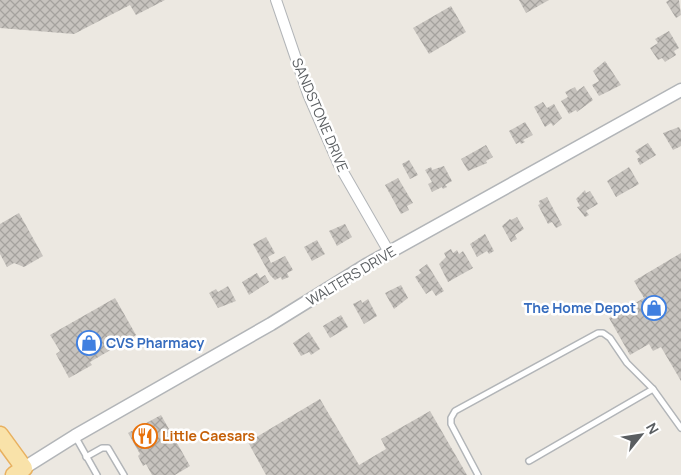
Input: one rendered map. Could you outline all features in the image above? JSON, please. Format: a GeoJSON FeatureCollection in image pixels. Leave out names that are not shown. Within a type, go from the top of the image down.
{"type":"FeatureCollection","features":[{"type":"Feature","properties":{"kind":"main road"},"geometry":{"type":"LineString","coordinates":[[0,435],[19,472]]}},
{"type":"Feature","properties":{"kind":"street","name":"SANDSTONE DRIVE"},"geometry":{"type":"LineString","coordinates":[[276,0],[308,94],[339,165],[389,252]]}},
{"type":"Feature","properties":{"kind":"street","name":"WALTERS DRIVE"},"geometry":{"type":"LineString","coordinates":[[19,472],[75,436],[271,324],[389,252],[681,90]]}},
{"type":"Feature","properties":{"kind":"lane"},"geometry":{"type":"LineString","coordinates":[[478,475],[451,424],[451,418],[455,412],[598,332],[610,338],[626,364],[653,388],[681,428]]}},
{"type":"Feature","properties":{"kind":"lane"},"geometry":{"type":"LineString","coordinates":[[530,461],[653,388]]}},
{"type":"Feature","properties":{"kind":"lane"},"geometry":{"type":"LineString","coordinates":[[75,436],[97,475]]}},
{"type":"Feature","properties":{"kind":"lane"},"geometry":{"type":"LineString","coordinates":[[86,457],[102,448],[108,448],[124,475]]}},
{"type":"Feature","properties":{"kind":"building"},"geometry":{"type":"Polygon","coordinates":[[[0,0],[165,0],[136,15],[130,5],[74,34],[0,28],[0,0]]]}},
{"type":"Feature","properties":{"kind":"building"},"geometry":{"type":"Polygon","coordinates":[[[519,0],[549,0],[526,13],[519,0]]]}},
{"type":"Feature","properties":{"kind":"building"},"geometry":{"type":"Polygon","coordinates":[[[669,0],[679,0],[681,15],[676,18],[666,2],[669,0]]]}},
{"type":"Feature","properties":{"kind":"building"},"geometry":{"type":"Polygon","coordinates":[[[451,6],[466,32],[429,54],[413,28],[451,6]]]}},
{"type":"Feature","properties":{"kind":"building"},"geometry":{"type":"Polygon","coordinates":[[[669,31],[679,48],[674,51],[676,55],[665,62],[662,58],[658,60],[650,48],[658,43],[655,39],[669,31]]]}},
{"type":"Feature","properties":{"kind":"building"},"geometry":{"type":"Polygon","coordinates":[[[605,61],[621,85],[599,96],[592,85],[599,81],[593,71],[605,61]]]}},
{"type":"Feature","properties":{"kind":"building"},"geometry":{"type":"Polygon","coordinates":[[[584,86],[593,100],[577,112],[576,110],[569,114],[561,101],[568,97],[565,92],[575,87],[577,91],[584,86]]]}},
{"type":"Feature","properties":{"kind":"building"},"geometry":{"type":"Polygon","coordinates":[[[543,102],[547,108],[554,104],[562,118],[553,126],[551,123],[545,127],[534,107],[543,102]]]}},
{"type":"Feature","properties":{"kind":"building"},"geometry":{"type":"Polygon","coordinates":[[[525,122],[533,135],[523,140],[525,142],[516,144],[509,131],[525,122]]]}},
{"type":"Feature","properties":{"kind":"building"},"geometry":{"type":"Polygon","coordinates":[[[679,127],[681,131],[681,146],[673,150],[663,133],[679,127]]]}},
{"type":"Feature","properties":{"kind":"building"},"geometry":{"type":"Polygon","coordinates":[[[648,143],[656,155],[640,165],[637,159],[640,157],[635,151],[648,143]]]}},
{"type":"Feature","properties":{"kind":"building"},"geometry":{"type":"Polygon","coordinates":[[[486,145],[493,157],[486,161],[487,163],[468,171],[461,159],[486,145]]]}},
{"type":"Feature","properties":{"kind":"building"},"geometry":{"type":"Polygon","coordinates":[[[409,160],[418,175],[410,179],[402,164],[409,160]]]}},
{"type":"Feature","properties":{"kind":"building"},"geometry":{"type":"Polygon","coordinates":[[[444,166],[452,181],[445,185],[447,187],[443,189],[442,187],[432,192],[428,184],[432,182],[425,170],[431,167],[432,170],[444,166]]]}},
{"type":"Feature","properties":{"kind":"building"},"geometry":{"type":"Polygon","coordinates":[[[629,167],[639,184],[616,197],[607,181],[629,167]]]}},
{"type":"Feature","properties":{"kind":"building"},"geometry":{"type":"Polygon","coordinates":[[[398,178],[413,203],[407,206],[409,210],[401,214],[385,185],[398,178]]]}},
{"type":"Feature","properties":{"kind":"building"},"geometry":{"type":"Polygon","coordinates":[[[585,190],[586,193],[590,191],[598,204],[586,211],[589,215],[585,217],[577,207],[580,206],[576,199],[585,190]]]}},
{"type":"Feature","properties":{"kind":"building"},"geometry":{"type":"Polygon","coordinates":[[[547,197],[562,225],[556,228],[552,222],[548,224],[538,205],[540,204],[539,201],[547,197]]]}},
{"type":"Feature","properties":{"kind":"building"},"geometry":{"type":"Polygon","coordinates":[[[19,213],[43,256],[24,267],[14,263],[7,267],[0,254],[0,224],[19,213]]]}},
{"type":"Feature","properties":{"kind":"building"},"geometry":{"type":"Polygon","coordinates":[[[517,217],[524,229],[515,235],[517,239],[511,242],[502,226],[510,219],[517,217]]]}},
{"type":"Feature","properties":{"kind":"building"},"geometry":{"type":"Polygon","coordinates":[[[345,224],[352,237],[337,246],[329,231],[345,224]]]}},
{"type":"Feature","properties":{"kind":"building"},"geometry":{"type":"Polygon","coordinates":[[[485,234],[494,251],[489,254],[487,251],[477,257],[470,244],[485,234]]]}},
{"type":"Feature","properties":{"kind":"building"},"geometry":{"type":"Polygon","coordinates":[[[266,237],[275,253],[268,257],[271,263],[285,256],[293,270],[287,273],[289,277],[282,280],[281,277],[275,280],[270,275],[253,244],[266,237]]]}},
{"type":"Feature","properties":{"kind":"building"},"geometry":{"type":"Polygon","coordinates":[[[317,240],[325,254],[312,261],[304,247],[317,240]]]}},
{"type":"Feature","properties":{"kind":"building"},"geometry":{"type":"Polygon","coordinates":[[[451,249],[453,253],[457,250],[459,254],[463,251],[473,268],[448,282],[439,264],[446,257],[444,253],[451,249]]]}},
{"type":"Feature","properties":{"kind":"building","name":"The Home Depot"},"geometry":{"type":"Polygon","coordinates":[[[681,253],[681,381],[661,347],[653,351],[649,344],[630,355],[609,318],[644,298],[634,281],[681,253]]]}},
{"type":"Feature","properties":{"kind":"building"},"geometry":{"type":"Polygon","coordinates":[[[427,264],[444,291],[436,296],[432,290],[426,294],[415,277],[421,273],[419,270],[427,264]]]}},
{"type":"Feature","properties":{"kind":"building"},"geometry":{"type":"Polygon","coordinates":[[[257,273],[260,278],[265,275],[269,282],[249,295],[242,282],[257,273]]]}},
{"type":"Feature","properties":{"kind":"building"},"geometry":{"type":"Polygon","coordinates":[[[401,285],[408,298],[394,309],[385,293],[401,285]]]}},
{"type":"Feature","properties":{"kind":"building"},"geometry":{"type":"Polygon","coordinates":[[[228,286],[236,301],[218,308],[209,293],[216,289],[218,292],[228,286]]]}},
{"type":"Feature","properties":{"kind":"building","name":"CVS Pharmacy"},"geometry":{"type":"Polygon","coordinates":[[[115,298],[136,335],[90,362],[92,365],[69,378],[56,354],[60,351],[50,335],[115,298]]]}},
{"type":"Feature","properties":{"kind":"building"},"geometry":{"type":"Polygon","coordinates":[[[368,299],[377,316],[364,324],[353,304],[361,300],[362,303],[368,299]]]}},
{"type":"Feature","properties":{"kind":"building"},"geometry":{"type":"Polygon","coordinates":[[[341,315],[348,327],[330,338],[323,326],[341,315]]]}},
{"type":"Feature","properties":{"kind":"building"},"geometry":{"type":"Polygon","coordinates":[[[309,332],[320,349],[311,355],[309,352],[301,356],[293,343],[309,332]]]}},
{"type":"Feature","properties":{"kind":"building"},"geometry":{"type":"Polygon","coordinates":[[[320,399],[359,465],[386,449],[381,439],[430,411],[467,475],[266,475],[248,442],[320,399]]]}},
{"type":"Feature","properties":{"kind":"building"},"geometry":{"type":"Polygon","coordinates":[[[161,415],[190,466],[175,475],[152,475],[146,464],[143,466],[138,456],[140,454],[128,433],[161,415]]]}},
{"type":"Feature","properties":{"kind":"place","name":"The Home Depot"},"geometry":{"type":"Point","coordinates":[654,308]}},
{"type":"Feature","properties":{"kind":"place","name":"CVS Pharmacy"},"geometry":{"type":"Point","coordinates":[89,343]}},
{"type":"Feature","properties":{"kind":"place","name":"Little Caesars"},"geometry":{"type":"Point","coordinates":[145,436]}}]}
